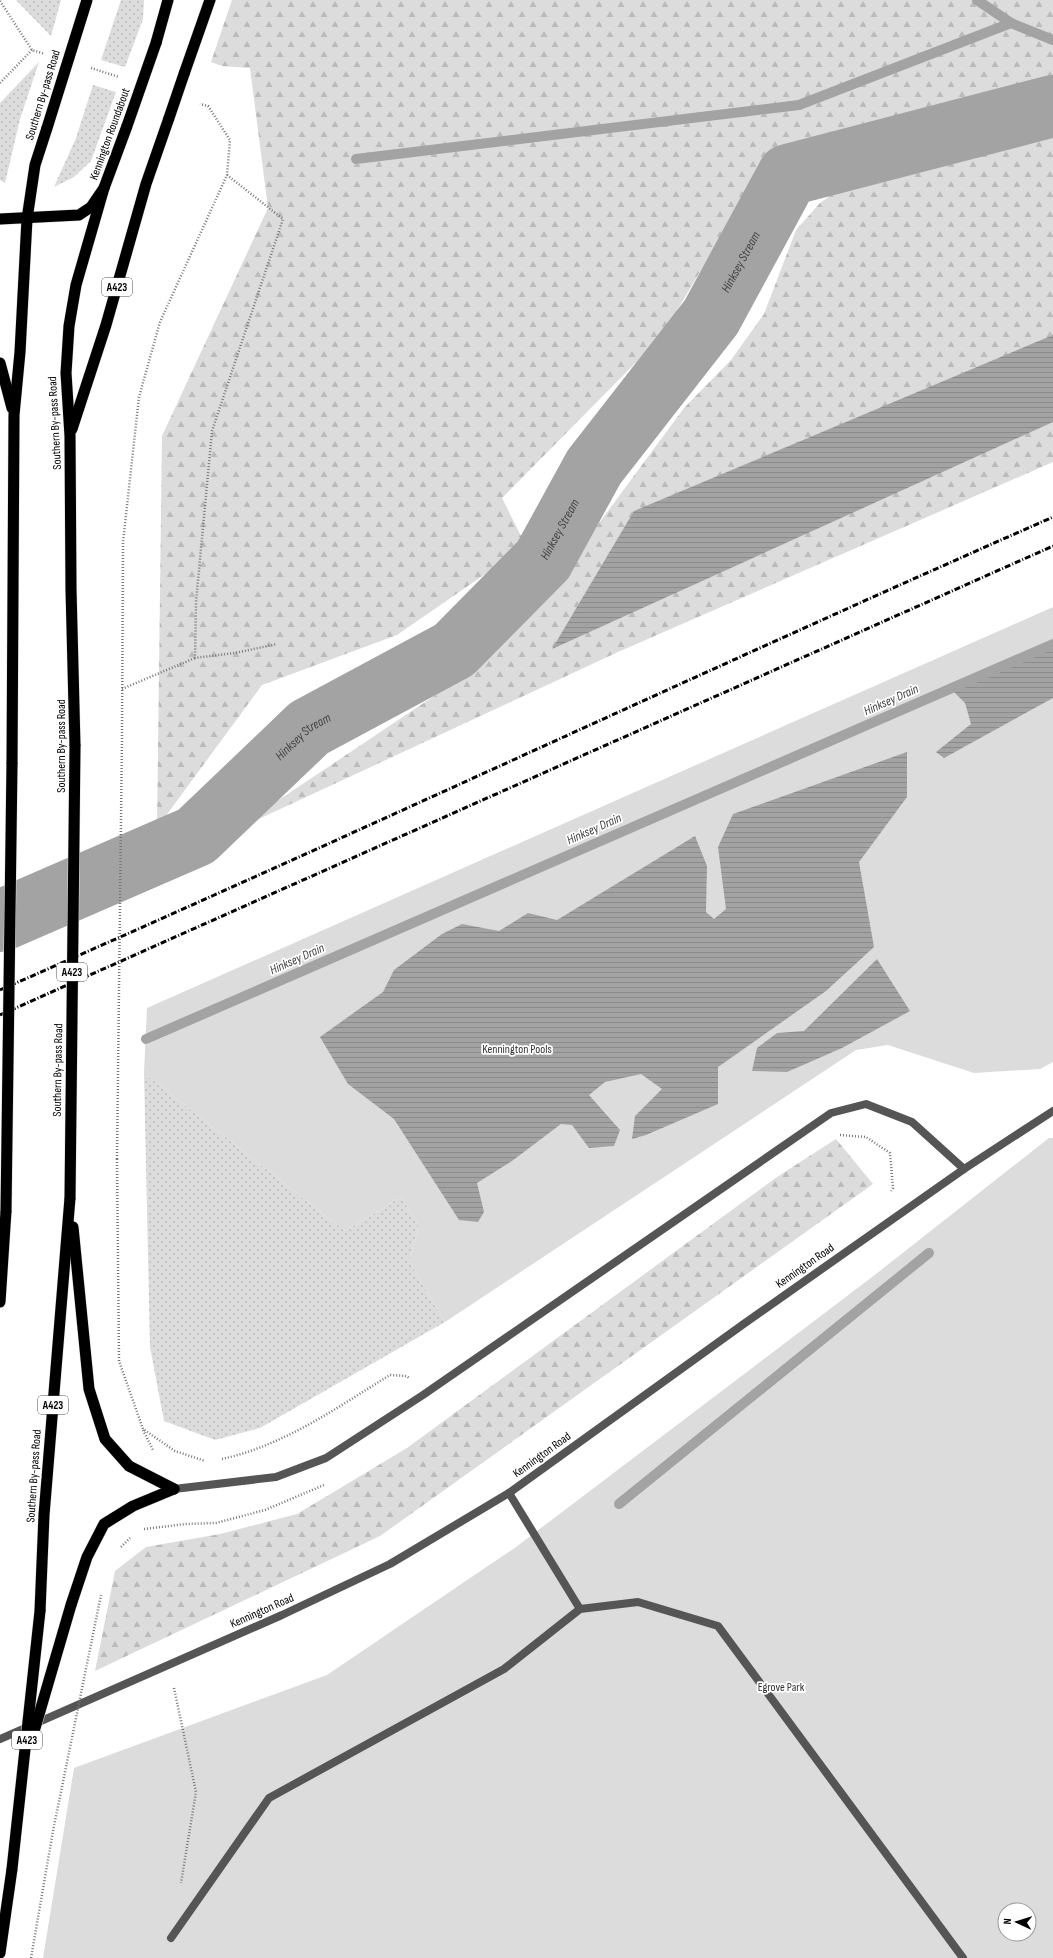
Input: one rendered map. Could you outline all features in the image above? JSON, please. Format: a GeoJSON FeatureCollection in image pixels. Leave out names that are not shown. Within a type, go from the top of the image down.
{"type":"FeatureCollection","features":[{"type":"Feature","properties":{"kind":"highway","name":"Southern By-pass Road"},"geometry":{"type":"LineString","coordinates":[[0,1302],[6,1211],[12,764],[14,415],[20,352],[27,219],[35,165],[87,0]]}},
{"type":"Feature","properties":{"kind":"highway","name":"Kennington Roundabout"},"geometry":{"type":"LineString","coordinates":[[0,219],[27,219],[80,215],[91,207],[104,188],[156,43],[168,0]]}},
{"type":"Feature","properties":{"kind":"highway","name":"A423"},"geometry":{"type":"LineString","coordinates":[[70,436],[106,325],[146,184],[210,0]]}},
{"type":"Feature","properties":{"kind":"highway","name":"Southern By-pass Road"},"geometry":{"type":"LineString","coordinates":[[0,1953],[25,1761],[40,1611],[44,1515],[70,1198],[75,746],[71,589],[70,436],[66,373],[69,326],[76,285],[104,188]]}},
{"type":"Feature","properties":{"kind":"highway","name":"Southern By-pass Road"},"geometry":{"type":"LineString","coordinates":[[0,363],[14,415]]}},
{"type":"Feature","properties":{"kind":"highway"},"geometry":{"type":"LineString","coordinates":[[70,1198],[89,1389],[105,1439],[129,1466],[174,1489]]}},
{"type":"Feature","properties":{"kind":"highway"},"geometry":{"type":"LineString","coordinates":[[25,1761],[87,1556],[104,1524],[133,1506],[174,1489]]}},
{"type":"Feature","properties":{"kind":"street"},"geometry":{"type":"LineString","coordinates":[[174,1489],[276,1477],[326,1458],[430,1391],[831,1113],[866,1104],[912,1122],[964,1169]]}},
{"type":"Feature","properties":{"kind":"street","name":"Kennington Road"},"geometry":{"type":"LineString","coordinates":[[0,1740],[169,1666],[390,1564],[508,1493],[745,1323],[964,1169],[1053,1111]]}},
{"type":"Feature","properties":{"kind":"street"},"geometry":{"type":"LineString","coordinates":[[508,1493],[580,1609]]}},
{"type":"Feature","properties":{"kind":"street"},"geometry":{"type":"LineString","coordinates":[[171,1938],[269,1798],[504,1669],[580,1609],[638,1602],[718,1626],[963,1958]]}},
{"type":"Feature","properties":{"kind":"path"},"geometry":{"type":"LineString","coordinates":[[0,1],[32,50],[42,53]]}},
{"type":"Feature","properties":{"kind":"path"},"geometry":{"type":"LineString","coordinates":[[0,83],[32,50]]}},
{"type":"Feature","properties":{"kind":"path"},"geometry":{"type":"LineString","coordinates":[[98,71],[121,78]]}},
{"type":"Feature","properties":{"kind":"path"},"geometry":{"type":"LineString","coordinates":[[207,1462],[174,1451],[142,1429],[119,1361],[117,1159],[123,542],[139,397],[160,322],[227,175],[230,140],[208,106]]}},
{"type":"Feature","properties":{"kind":"path"},"geometry":{"type":"LineString","coordinates":[[195,658],[196,602],[212,431],[283,219],[227,175]]}},
{"type":"Feature","properties":{"kind":"path"},"geometry":{"type":"LineString","coordinates":[[122,689],[195,658],[235,653],[277,644]]}},
{"type":"Feature","properties":{"kind":"path"},"geometry":{"type":"LineString","coordinates":[[220,1459],[248,1453],[289,1436],[390,1375]]}},
{"type":"Feature","properties":{"kind":"path"},"geometry":{"type":"LineString","coordinates":[[31,1958],[53,1831],[101,1595]]}},
{"type":"Feature","properties":{"kind":"path"},"geometry":{"type":"LineString","coordinates":[[169,1666],[196,1792],[180,1884]]}},
{"type":"Feature","properties":{"kind":"green space"},"geometry":{"type":"Polygon","coordinates":[[[16,0],[61,0],[51,36],[16,0]]]}},
{"type":"Feature","properties":{"kind":"green space"},"geometry":{"type":"Polygon","coordinates":[[[121,0],[144,0],[143,19],[125,67],[101,60],[121,0]]]}},
{"type":"Feature","properties":{"kind":"green space"},"geometry":{"type":"Polygon","coordinates":[[[232,0],[1053,0],[1053,89],[773,148],[662,336],[502,498],[526,546],[397,635],[262,685],[157,828],[162,436],[268,208],[250,68],[222,66],[211,62],[232,0]]]}},
{"type":"Feature","properties":{"kind":"green space"},"geometry":{"type":"Polygon","coordinates":[[[39,62],[20,119],[5,183],[0,180],[0,103],[39,62]]]}},
{"type":"Feature","properties":{"kind":"green space"},"geometry":{"type":"Polygon","coordinates":[[[93,85],[116,92],[91,161],[74,177],[54,187],[76,138],[93,85]]]}},
{"type":"Feature","properties":{"kind":"green space"},"geometry":{"type":"Polygon","coordinates":[[[1053,116],[1053,462],[618,652],[231,832],[464,676],[574,557],[684,408],[731,360],[764,314],[796,230],[820,203],[866,170],[915,154],[1053,116]]]}},
{"type":"Feature","properties":{"kind":"green space","name":"Kennington Pools"},"geometry":{"type":"Polygon","coordinates":[[[1053,607],[1053,1062],[1040,1069],[974,1073],[888,1045],[856,1050],[445,1322],[409,1261],[419,1226],[401,1197],[345,1231],[144,1073],[147,1008],[1053,607]]]}},
{"type":"Feature","properties":{"kind":"green space"},"geometry":{"type":"Polygon","coordinates":[[[144,1073],[345,1231],[401,1197],[419,1226],[409,1261],[445,1322],[260,1428],[215,1440],[164,1421],[150,1347],[144,1073]]]}},
{"type":"Feature","properties":{"kind":"green space","name":"Egrove Park"},"geometry":{"type":"Polygon","coordinates":[[[1049,1138],[1053,1138],[1053,1958],[43,1958],[74,1768],[327,1675],[516,1547],[876,1274],[1049,1138]]]}},
{"type":"Feature","properties":{"kind":"green space"},"geometry":{"type":"Polygon","coordinates":[[[836,1139],[873,1184],[380,1536],[95,1671],[115,1571],[146,1547],[220,1534],[297,1514],[407,1448],[777,1177],[836,1139]]]}},
{"type":"Feature","properties":{"kind":"shaded area"},"geometry":{"type":"Polygon","coordinates":[[[1053,335],[1053,422],[552,649],[634,511],[1053,335]]]}},
{"type":"Feature","properties":{"kind":"shaded area"},"geometry":{"type":"Polygon","coordinates":[[[1053,644],[1053,698],[944,758],[936,752],[971,724],[965,703],[951,689],[1053,644]]]}},
{"type":"Feature","properties":{"kind":"shaded area"},"geometry":{"type":"Polygon","coordinates":[[[907,752],[907,797],[859,862],[874,947],[826,991],[718,1067],[718,1104],[646,1135],[632,1139],[635,1116],[662,1089],[641,1074],[605,1082],[589,1095],[620,1130],[614,1146],[589,1148],[572,1125],[561,1124],[512,1161],[477,1183],[484,1212],[478,1222],[459,1220],[394,1119],[348,1084],[320,1037],[383,992],[394,970],[442,934],[462,924],[499,931],[528,913],[557,920],[695,836],[707,866],[706,912],[714,919],[726,909],[718,847],[733,814],[907,752]]]}},
{"type":"Feature","properties":{"kind":"shaded area"},"geometry":{"type":"Polygon","coordinates":[[[877,959],[910,1011],[842,1048],[787,1072],[752,1071],[757,1048],[777,1033],[804,1031],[877,959]]]}},
{"type":"Feature","properties":{"kind":"waterway"},"geometry":{"type":"LineString","coordinates":[[977,0],[1011,23]]}},
{"type":"Feature","properties":{"kind":"waterway"},"geometry":{"type":"LineString","coordinates":[[356,159],[799,105],[1011,23],[1053,40]]}},
{"type":"Feature","properties":{"kind":"waterway","name":"Hinksey Stream"},"geometry":{"type":"LineString","coordinates":[[0,921],[196,836],[309,728],[454,650],[543,560],[594,467],[711,317],[788,175],[1053,106]]}},
{"type":"Feature","properties":{"kind":"waterway","name":"Hinksey Drain"},"geometry":{"type":"LineString","coordinates":[[146,1039],[1053,644]]}},
{"type":"Feature","properties":{"kind":"waterway"},"geometry":{"type":"LineString","coordinates":[[619,1504],[929,1253]]}},
{"type":"Feature","properties":{"kind":"railway"},"geometry":{"type":"LineString","coordinates":[[0,990],[264,873],[1053,517]]}},
{"type":"Feature","properties":{"kind":"railway"},"geometry":{"type":"LineString","coordinates":[[0,1015],[1053,546]]}}]}
